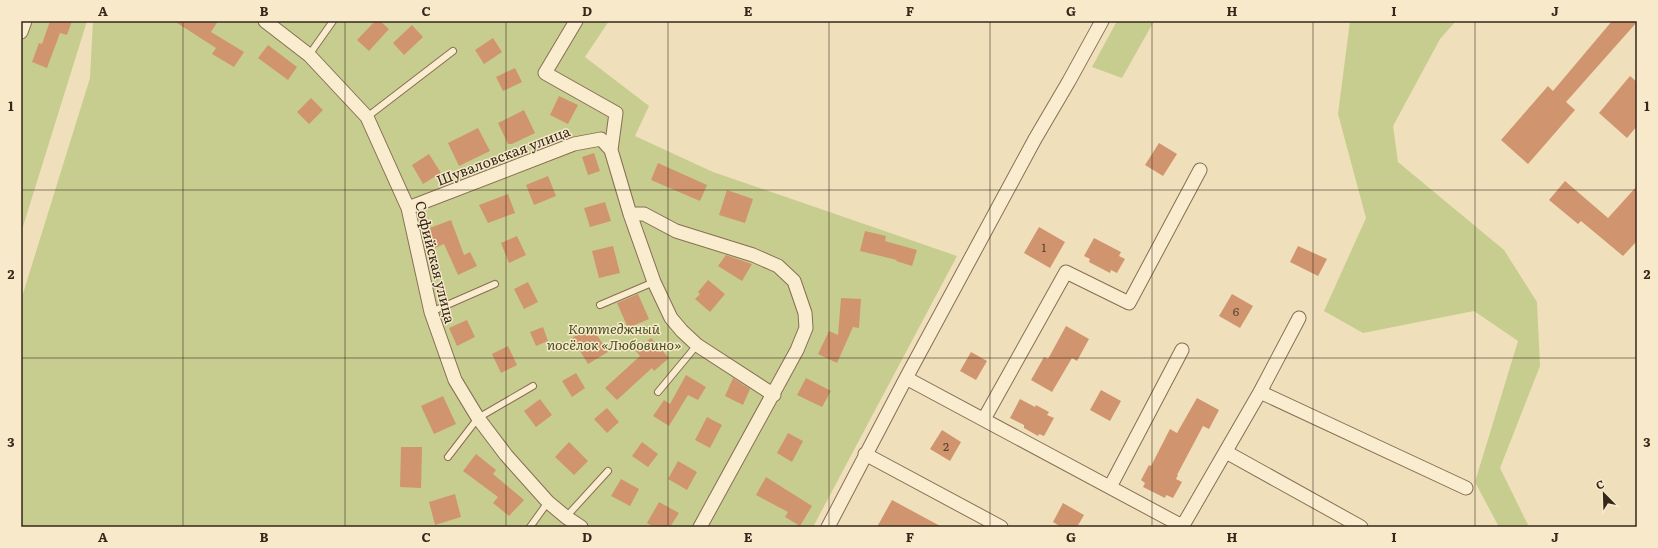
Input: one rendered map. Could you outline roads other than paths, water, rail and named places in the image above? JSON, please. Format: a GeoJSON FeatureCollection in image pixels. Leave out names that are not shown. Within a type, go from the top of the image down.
{"type":"FeatureCollection","features":[{"type":"Feature","properties":{"kind":"street"},"geometry":{"type":"LineString","coordinates":[[21,32],[25,21]]}},
{"type":"Feature","properties":{"kind":"street","name":"Софийская улица"},"geometry":{"type":"LineString","coordinates":[[265,21],[309,55],[366,117],[408,208],[431,312],[455,380],[478,418],[506,455],[548,502],[566,518],[581,527]]}},
{"type":"Feature","properties":{"kind":"street"},"geometry":{"type":"LineString","coordinates":[[576,21],[545,73],[616,113],[611,150],[630,214],[654,282],[671,318],[697,345],[774,395]]}},
{"type":"Feature","properties":{"kind":"street"},"geometry":{"type":"LineString","coordinates":[[828,527],[865,454],[1035,138],[1102,21]]}},
{"type":"Feature","properties":{"kind":"street","name":"Шуваловская улица"},"geometry":{"type":"LineString","coordinates":[[408,208],[574,144],[601,139],[611,150]]}},
{"type":"Feature","properties":{"kind":"street"},"geometry":{"type":"LineString","coordinates":[[984,419],[1066,272],[1129,303],[1200,170]]}},
{"type":"Feature","properties":{"kind":"street"},"geometry":{"type":"LineString","coordinates":[[630,214],[644,214],[676,231],[753,255],[778,266],[794,280],[805,313],[806,328],[798,350],[700,527]]}},
{"type":"Feature","properties":{"kind":"street"},"geometry":{"type":"LineString","coordinates":[[906,378],[1110,486],[1183,527],[1260,392],[1299,318]]}},
{"type":"Feature","properties":{"kind":"street"},"geometry":{"type":"LineString","coordinates":[[1110,486],[1182,350]]}},
{"type":"Feature","properties":{"kind":"street"},"geometry":{"type":"LineString","coordinates":[[1260,392],[1466,488]]}},
{"type":"Feature","properties":{"kind":"street"},"geometry":{"type":"LineString","coordinates":[[1226,452],[1361,527]]}},
{"type":"Feature","properties":{"kind":"street"},"geometry":{"type":"LineString","coordinates":[[865,454],[1001,527]]}},
{"type":"Feature","properties":{"kind":"lane"},"geometry":{"type":"LineString","coordinates":[[309,55],[333,21]]}},
{"type":"Feature","properties":{"kind":"lane"},"geometry":{"type":"LineString","coordinates":[[366,117],[453,51]]}},
{"type":"Feature","properties":{"kind":"lane"},"geometry":{"type":"LineString","coordinates":[[600,304],[654,282]]}},
{"type":"Feature","properties":{"kind":"lane"},"geometry":{"type":"LineString","coordinates":[[431,312],[495,284]]}},
{"type":"Feature","properties":{"kind":"lane"},"geometry":{"type":"LineString","coordinates":[[658,392],[697,345]]}},
{"type":"Feature","properties":{"kind":"lane"},"geometry":{"type":"LineString","coordinates":[[448,457],[478,418],[532,386]]}},
{"type":"Feature","properties":{"kind":"lane"},"geometry":{"type":"LineString","coordinates":[[566,518],[608,471]]}},
{"type":"Feature","properties":{"kind":"lane"},"geometry":{"type":"LineString","coordinates":[[530,527],[548,502]]}},
{"type":"Feature","properties":{"kind":"park label","name":"Коттеджный посёлок «Любовино»"},"geometry":{"type":"Point","coordinates":[614,336]}}]}
